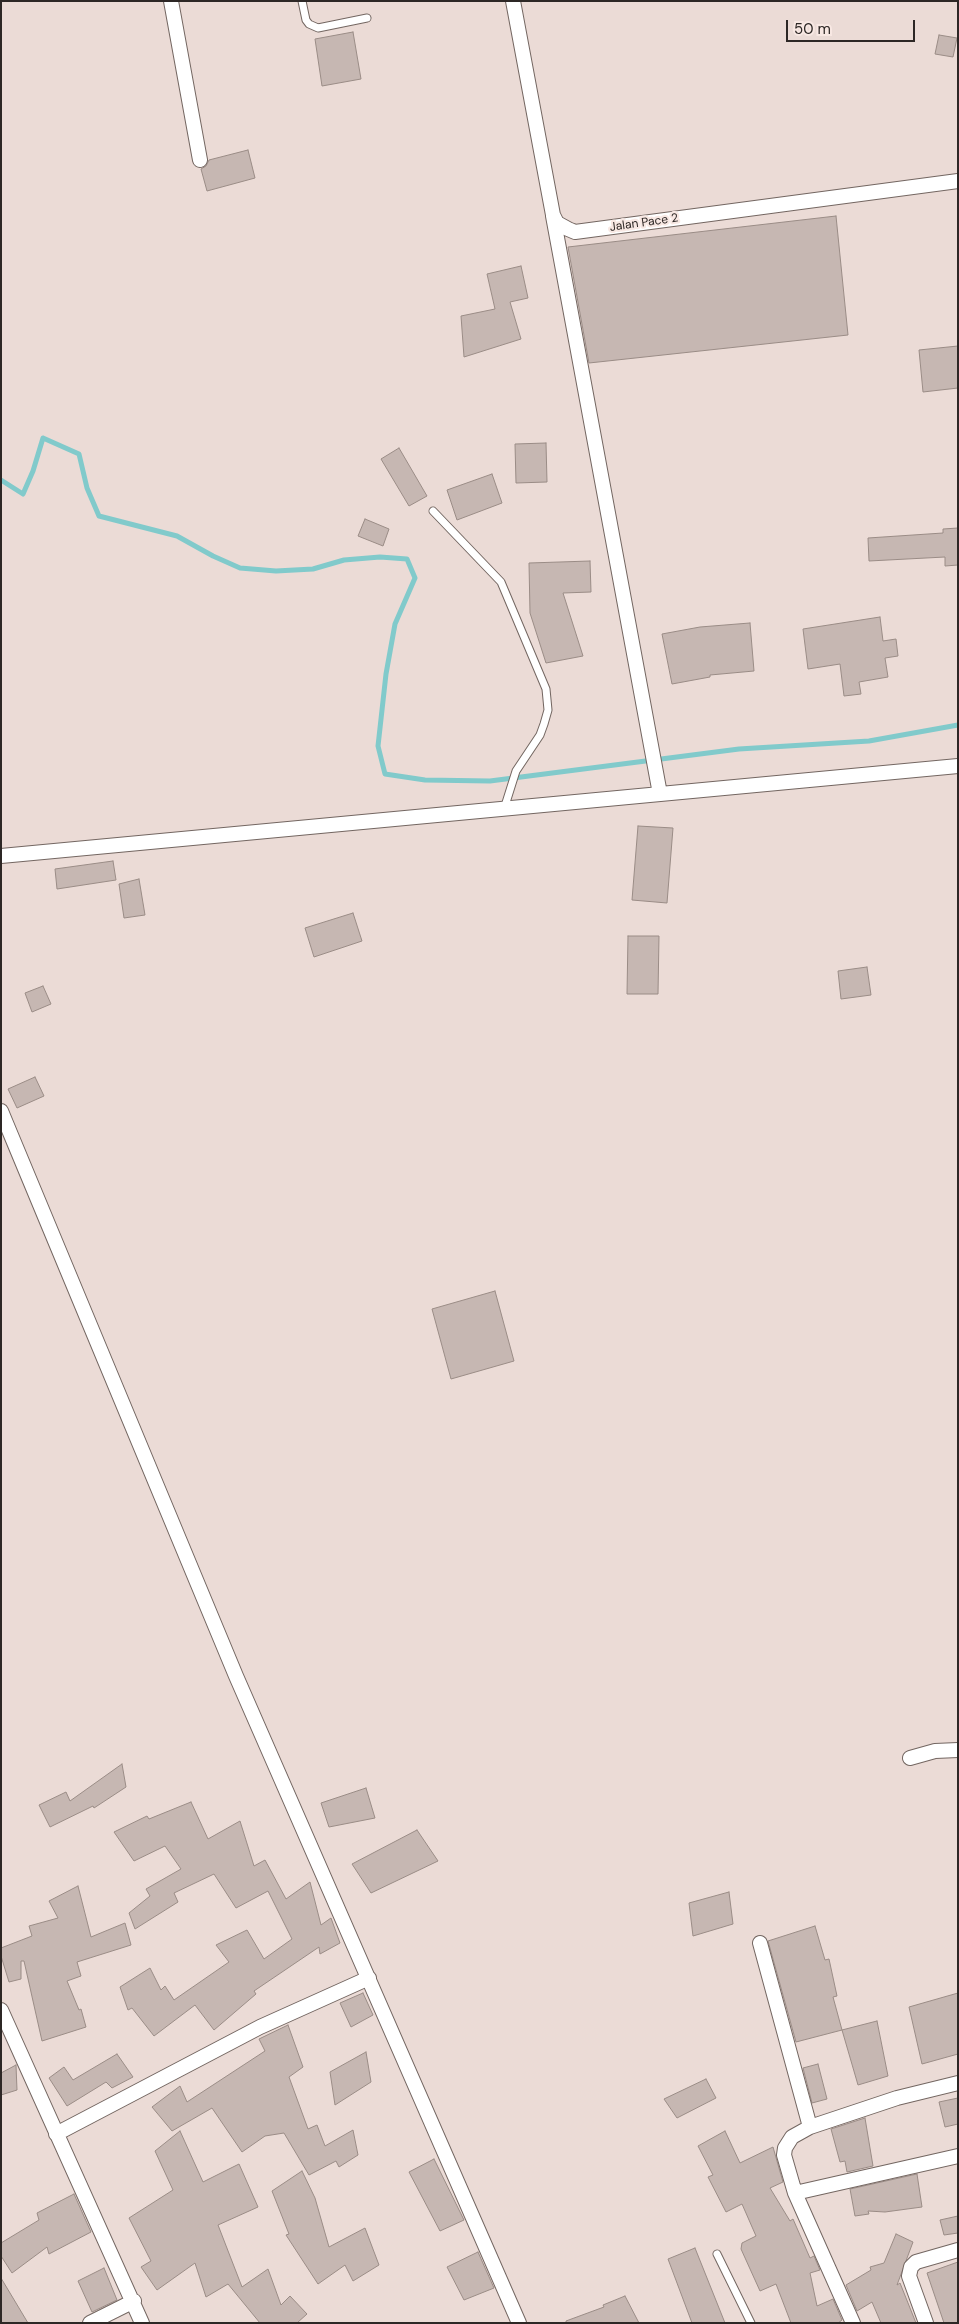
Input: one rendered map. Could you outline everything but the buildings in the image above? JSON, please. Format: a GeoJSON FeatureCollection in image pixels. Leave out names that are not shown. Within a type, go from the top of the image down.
{"type":"FeatureCollection","features":[{"type":"Feature","properties":{"kind":"street"},"geometry":{"type":"LineString","coordinates":[[171,1],[200,160]]}},
{"type":"Feature","properties":{"kind":"street"},"geometry":{"type":"LineString","coordinates":[[512,1],[660,794]]}},
{"type":"Feature","properties":{"kind":"street","name":"Jalan Pace 2"},"geometry":{"type":"LineString","coordinates":[[553,215],[562,226],[575,232],[958,181]]}},
{"type":"Feature","properties":{"kind":"street"},"geometry":{"type":"LineString","coordinates":[[1,856],[958,766]]}},
{"type":"Feature","properties":{"kind":"street"},"geometry":{"type":"LineString","coordinates":[[1,1111],[236,1676],[520,2323]]}},
{"type":"Feature","properties":{"kind":"street"},"geometry":{"type":"LineString","coordinates":[[910,1758],[935,1751],[958,1750]]}},
{"type":"Feature","properties":{"kind":"street"},"geometry":{"type":"LineString","coordinates":[[760,1943],[810,2127]]}},
{"type":"Feature","properties":{"kind":"street"},"geometry":{"type":"LineString","coordinates":[[56,2134],[260,2027],[369,1978]]}},
{"type":"Feature","properties":{"kind":"street"},"geometry":{"type":"LineString","coordinates":[[1,2010],[56,2134],[134,2301],[142,2323]]}},
{"type":"Feature","properties":{"kind":"street"},"geometry":{"type":"LineString","coordinates":[[853,2323],[795,2193],[784,2155],[785,2148],[792,2137],[810,2127],[897,2098],[958,2083]]}},
{"type":"Feature","properties":{"kind":"street"},"geometry":{"type":"LineString","coordinates":[[795,2193],[958,2156]]}},
{"type":"Feature","properties":{"kind":"street"},"geometry":{"type":"LineString","coordinates":[[926,2323],[909,2276],[911,2268],[916,2262],[958,2250]]}},
{"type":"Feature","properties":{"kind":"street"},"geometry":{"type":"LineString","coordinates":[[90,2323],[134,2301]]}},
{"type":"Feature","properties":{"kind":"lane"},"geometry":{"type":"LineString","coordinates":[[302,1],[306,20],[309,24],[318,28],[367,18]]}},
{"type":"Feature","properties":{"kind":"lane"},"geometry":{"type":"LineString","coordinates":[[433,512],[501,582],[546,689],[548,710],[540,736],[516,771],[504,809]]}},
{"type":"Feature","properties":{"kind":"lane"},"geometry":{"type":"LineString","coordinates":[[717,2254],[751,2323]]}},
{"type":"Feature","properties":{"kind":"waterway"},"geometry":{"type":"LineString","coordinates":[[1,480],[23,494],[33,471],[43,438],[79,454],[87,488],[99,516],[177,536],[213,556],[240,568],[276,571],[313,569],[344,560],[380,557],[407,559],[415,578],[395,624],[386,674],[378,746],[385,774],[425,780],[490,781],[739,749],[869,741],[958,725]]}}]}
